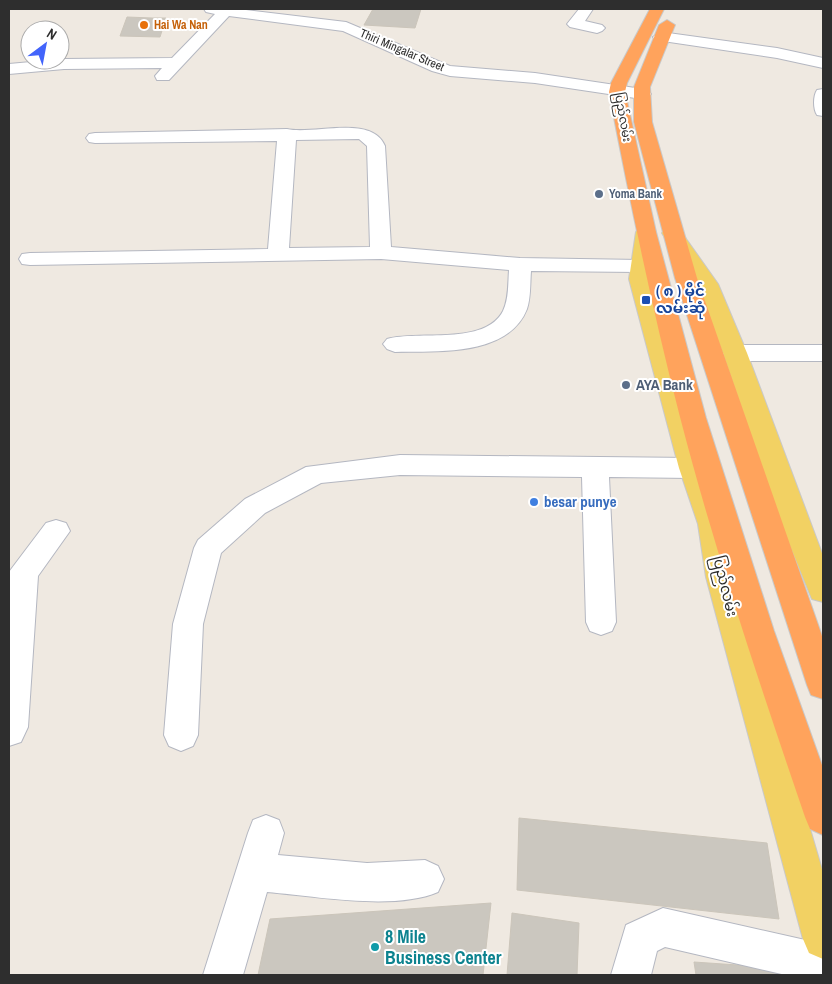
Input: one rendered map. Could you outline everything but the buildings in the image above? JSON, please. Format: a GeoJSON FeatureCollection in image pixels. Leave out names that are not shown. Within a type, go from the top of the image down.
{"type":"FeatureCollection","features":[{"type":"Feature","properties":{"kind":"highway","name":"ပြည်လမ်း"},"geometry":{"type":"LineString","coordinates":[[646,232],[616,92],[618,83],[657,9]]}},
{"type":"Feature","properties":{"kind":"highway","name":"ပြည်လမ်း"},"geometry":{"type":"LineString","coordinates":[[675,9],[660,37],[642,87],[643,122],[672,233],[686,278],[823,685]]}},
{"type":"Feature","properties":{"kind":"highway","name":"ပြည်လမ်း"},"geometry":{"type":"LineString","coordinates":[[649,271],[758,631],[823,817]]}},
{"type":"Feature","properties":{"kind":"main road","name":"ပြည်လမ်း"},"geometry":{"type":"LineString","coordinates":[[646,232],[649,271],[640,279],[692,468],[712,524],[721,577],[823,939]]}},
{"type":"Feature","properties":{"kind":"main road","name":"ပြည်လမ်း"},"geometry":{"type":"LineString","coordinates":[[672,233],[707,284],[735,353],[796,526],[823,590]]}},
{"type":"Feature","properties":{"kind":"street"},"geometry":{"type":"LineString","coordinates":[[586,9],[576,24],[597,28]]}},
{"type":"Feature","properties":{"kind":"street"},"geometry":{"type":"LineString","coordinates":[[157,82],[201,39],[221,10]]}},
{"type":"Feature","properties":{"kind":"street","name":"Thiri Mingalar Street"},"geometry":{"type":"LineString","coordinates":[[221,10],[346,27],[438,68],[450,71],[535,78],[616,92],[642,94]]}},
{"type":"Feature","properties":{"kind":"street"},"geometry":{"type":"LineString","coordinates":[[660,37],[777,53],[823,63]]}},
{"type":"Feature","properties":{"kind":"street"},"geometry":{"type":"LineString","coordinates":[[9,69],[64,64],[176,63]]}},
{"type":"Feature","properties":{"kind":"street"},"geometry":{"type":"LineString","coordinates":[[823,94],[823,111]]}},
{"type":"Feature","properties":{"kind":"street"},"geometry":{"type":"LineString","coordinates":[[96,138],[355,133],[368,137],[374,141],[376,146],[381,253]]}},
{"type":"Feature","properties":{"kind":"street"},"geometry":{"type":"LineString","coordinates":[[278,255],[287,134]]}},
{"type":"Feature","properties":{"kind":"street"},"geometry":{"type":"LineString","coordinates":[[30,259],[381,253],[520,264],[649,271]]}},
{"type":"Feature","properties":{"kind":"street"},"geometry":{"type":"LineString","coordinates":[[395,344],[478,339],[502,326],[515,310],[520,264]]}},
{"type":"Feature","properties":{"kind":"street"},"geometry":{"type":"LineString","coordinates":[[735,353],[823,352]]}},
{"type":"Feature","properties":{"kind":"street"},"geometry":{"type":"LineString","coordinates":[[181,735],[188,624],[208,548],[255,506],[316,474],[400,465],[692,468]]}},
{"type":"Feature","properties":{"kind":"street"},"geometry":{"type":"LineString","coordinates":[[595,466],[601,622]]}},
{"type":"Feature","properties":{"kind":"street"},"geometry":{"type":"LineString","coordinates":[[9,731],[11,727],[23,573],[56,531]]}},
{"type":"Feature","properties":{"kind":"street"},"geometry":{"type":"LineString","coordinates":[[223,975],[266,833]]}},
{"type":"Feature","properties":{"kind":"street"},"geometry":{"type":"LineString","coordinates":[[255,872],[367,882],[425,879]]}},
{"type":"Feature","properties":{"kind":"street"},"geometry":{"type":"LineString","coordinates":[[631,975],[640,939],[663,927],[823,964]]}},
{"type":"Feature","properties":{"kind":"place","name":"Hai Wa Nan"},"geometry":{"type":"Point","coordinates":[144,25]}},
{"type":"Feature","properties":{"kind":"place","name":"Yoma Bank"},"geometry":{"type":"Point","coordinates":[599,194]}},
{"type":"Feature","properties":{"kind":"place","name":"( ၈ ) မိုင် လမ်းဆုံ"},"geometry":{"type":"Point","coordinates":[646,300]}},
{"type":"Feature","properties":{"kind":"place","name":"AYA Bank"},"geometry":{"type":"Point","coordinates":[626,385]}},
{"type":"Feature","properties":{"kind":"place","name":"besar punye"},"geometry":{"type":"Point","coordinates":[534,502]}},
{"type":"Feature","properties":{"kind":"place","name":"8 Mile Business Center"},"geometry":{"type":"Point","coordinates":[375,947]}}]}
